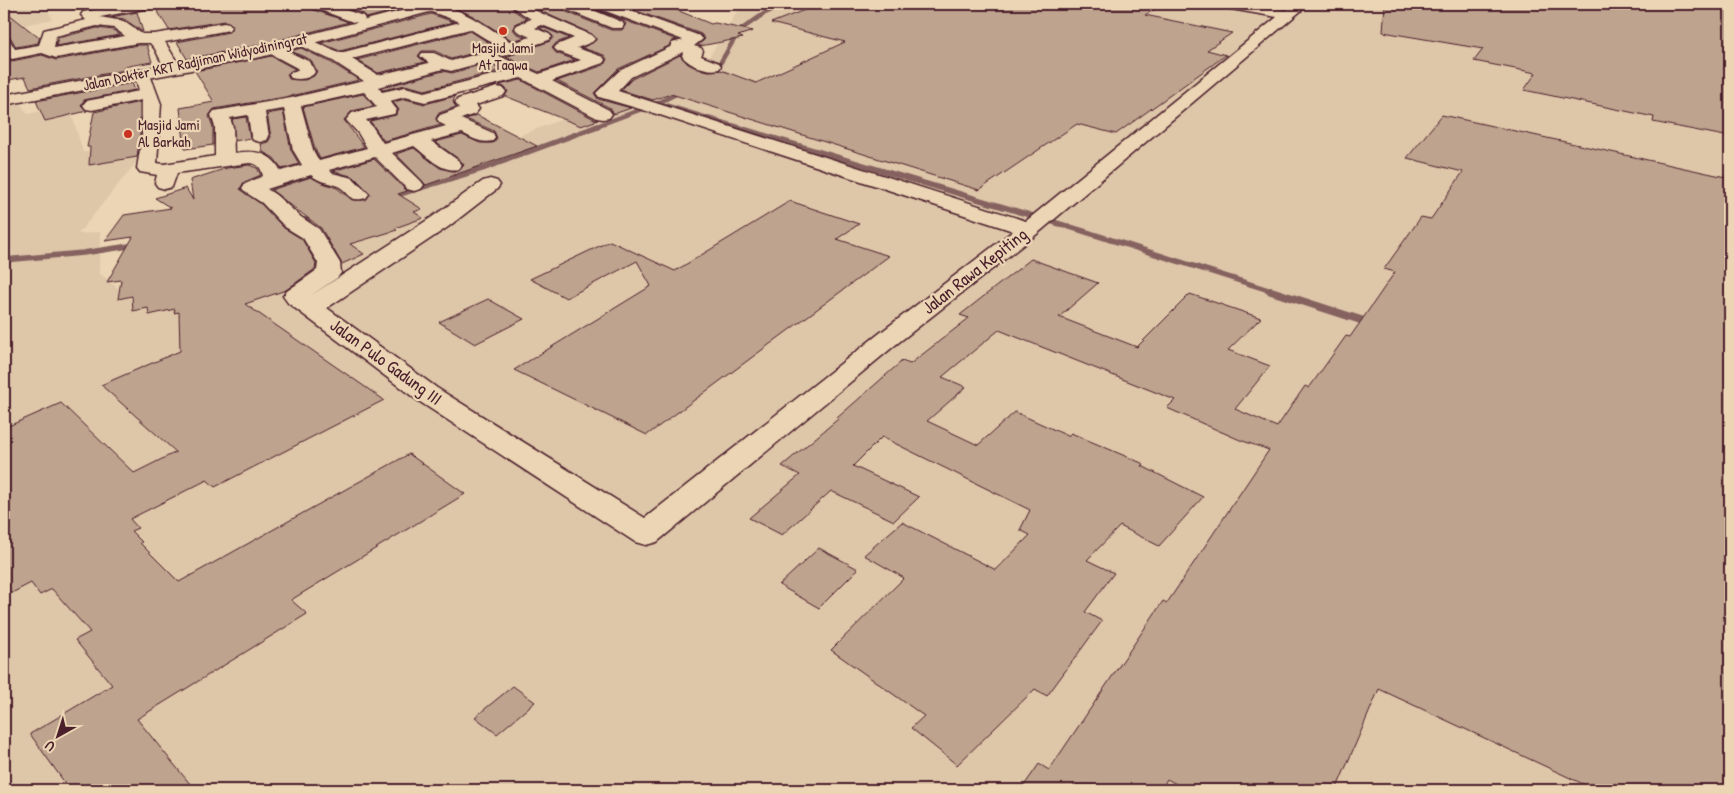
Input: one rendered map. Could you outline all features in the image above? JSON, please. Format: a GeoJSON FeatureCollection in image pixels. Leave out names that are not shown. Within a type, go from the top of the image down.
{"type":"FeatureCollection","features":[{"type":"Feature","properties":{"kind":"street"},"geometry":{"type":"LineString","coordinates":[[97,22],[88,15],[149,4]]}},
{"type":"Feature","properties":{"kind":"street"},"geometry":{"type":"LineString","coordinates":[[374,88],[425,97],[476,83],[530,76],[597,60],[562,48],[586,38],[542,20],[521,8],[543,4]]}},
{"type":"Feature","properties":{"kind":"street"},"geometry":{"type":"LineString","coordinates":[[571,4],[570,6],[638,34]]}},
{"type":"Feature","properties":{"kind":"street"},"geometry":{"type":"LineString","coordinates":[[600,4],[695,39],[625,74],[620,82],[605,93],[1037,223]]}},
{"type":"Feature","properties":{"kind":"street"},"geometry":{"type":"LineString","coordinates":[[617,10],[642,4]]}},
{"type":"Feature","properties":{"kind":"street"},"geometry":{"type":"LineString","coordinates":[[1225,4],[1295,9]]}},
{"type":"Feature","properties":{"kind":"street"},"geometry":{"type":"LineString","coordinates":[[430,5],[463,18],[507,50],[544,37],[522,28],[542,20]]}},
{"type":"Feature","properties":{"kind":"street","name":"Jalan Dokter KRT Radjiman Widyodiningrat"},"geometry":{"type":"LineString","coordinates":[[4,91],[263,44],[360,13],[430,5]]}},
{"type":"Feature","properties":{"kind":"street","name":"Jalan Dokter KRT Radjiman Widyodiningrat"},"geometry":{"type":"LineString","coordinates":[[4,100],[274,49],[430,5]]}},
{"type":"Feature","properties":{"kind":"street"},"geometry":{"type":"LineString","coordinates":[[329,6],[360,13]]}},
{"type":"Feature","properties":{"kind":"street","name":"Jalan Rawa Kepiting"},"geometry":{"type":"LineString","coordinates":[[646,534],[885,341],[1037,223],[1295,9]]}},
{"type":"Feature","properties":{"kind":"street"},"geometry":{"type":"LineString","coordinates":[[4,42],[9,53],[12,54],[46,35],[97,22],[118,24],[138,38]]}},
{"type":"Feature","properties":{"kind":"street"},"geometry":{"type":"LineString","coordinates":[[339,58],[470,24]]}},
{"type":"Feature","properties":{"kind":"street"},"geometry":{"type":"LineString","coordinates":[[46,35],[49,52],[56,53],[138,38],[154,39],[224,27]]}},
{"type":"Feature","properties":{"kind":"street"},"geometry":{"type":"LineString","coordinates":[[154,39],[162,47],[169,62]]}},
{"type":"Feature","properties":{"kind":"street"},"geometry":{"type":"LineString","coordinates":[[301,41],[339,58],[374,88],[388,110],[358,117],[355,120],[366,130],[377,148],[414,185]]}},
{"type":"Feature","properties":{"kind":"street"},"geometry":{"type":"LineString","coordinates":[[396,44],[451,66],[488,56],[603,114]]}},
{"type":"Feature","properties":{"kind":"street"},"geometry":{"type":"LineString","coordinates":[[663,44],[695,51],[690,56],[691,58],[713,66]]}},
{"type":"Feature","properties":{"kind":"street"},"geometry":{"type":"LineString","coordinates":[[274,49],[304,65],[307,72],[297,75]]}},
{"type":"Feature","properties":{"kind":"street"},"geometry":{"type":"LineString","coordinates":[[225,160],[224,126],[220,115],[374,88],[443,64]]}},
{"type":"Feature","properties":{"kind":"street"},"geometry":{"type":"LineString","coordinates":[[143,74],[152,104],[151,137],[147,168],[166,176],[225,160],[261,158],[265,161],[274,179]]}},
{"type":"Feature","properties":{"kind":"street"},"geometry":{"type":"LineString","coordinates":[[486,137],[446,119],[470,110],[464,103],[510,87],[498,80]]}},
{"type":"Feature","properties":{"kind":"street"},"geometry":{"type":"LineString","coordinates":[[92,105],[149,94]]}},
{"type":"Feature","properties":{"kind":"street"},"geometry":{"type":"LineString","coordinates":[[291,103],[303,150],[313,167],[325,177],[346,182],[359,194]]}},
{"type":"Feature","properties":{"kind":"street"},"geometry":{"type":"LineString","coordinates":[[256,108],[260,136]]}},
{"type":"Feature","properties":{"kind":"street"},"geometry":{"type":"LineString","coordinates":[[311,308],[295,296],[329,273],[329,263],[302,228],[269,199],[252,188],[274,179],[377,148],[417,140],[464,127]]}},
{"type":"Feature","properties":{"kind":"street"},"geometry":{"type":"LineString","coordinates":[[417,140],[452,165]]}},
{"type":"Feature","properties":{"kind":"street","name":"Jalan Pulo Gadung III"},"geometry":{"type":"LineString","coordinates":[[490,185],[440,222],[311,308],[427,394],[646,534]]}},
{"type":"Feature","properties":{"kind":"shaded area"},"geometry":{"type":"Polygon","coordinates":[[[4,4],[43,4],[53,19],[4,29],[4,4]]]}},
{"type":"Feature","properties":{"kind":"shaded area"},"geometry":{"type":"Polygon","coordinates":[[[752,4],[1730,4],[1730,790],[4,790],[4,85],[6,85],[28,114],[69,105],[83,152],[146,150],[78,234],[100,232],[99,273],[144,309],[315,248],[345,232],[461,158],[704,65],[737,12],[752,4]]]}},
{"type":"Feature","properties":{"kind":"building"},"geometry":{"type":"Polygon","coordinates":[[[76,4],[118,4],[82,11],[76,4]]]}},
{"type":"Feature","properties":{"kind":"building"},"geometry":{"type":"Polygon","coordinates":[[[158,4],[308,4],[311,9],[349,22],[260,45],[187,59],[177,42],[229,32],[233,26],[229,22],[224,21],[169,30],[155,7],[158,4]]]}},
{"type":"Feature","properties":{"kind":"building"},"geometry":{"type":"Polygon","coordinates":[[[334,4],[421,4],[366,18],[364,14],[334,4]]]}},
{"type":"Feature","properties":{"kind":"building"},"geometry":{"type":"Polygon","coordinates":[[[452,4],[515,4],[513,10],[527,19],[516,23],[513,29],[516,33],[525,37],[513,41],[473,16],[451,6],[452,4]]]}},
{"type":"Feature","properties":{"kind":"building"},"geometry":{"type":"Polygon","coordinates":[[[552,4],[562,4],[564,11],[611,30],[622,30],[626,24],[623,20],[597,10],[677,40],[672,41],[669,46],[618,69],[594,93],[598,99],[631,108],[614,114],[610,108],[557,81],[604,65],[607,59],[604,55],[582,48],[596,40],[592,34],[540,11],[548,9],[552,4]]]}},
{"type":"Feature","properties":{"kind":"building"},"geometry":{"type":"Polygon","coordinates":[[[617,4],[662,4],[711,24],[715,23],[753,31],[738,36],[743,38],[700,46],[698,45],[705,39],[701,34],[617,4]]]}},
{"type":"Feature","properties":{"kind":"building"},"geometry":{"type":"Polygon","coordinates":[[[820,4],[1164,4],[1145,15],[1232,33],[1207,50],[1226,55],[1116,134],[1077,124],[979,190],[671,94],[653,100],[621,90],[632,79],[680,55],[688,64],[698,69],[709,71],[721,70],[756,83],[845,42],[771,23],[820,4]]]}},
{"type":"Feature","properties":{"kind":"building"},"geometry":{"type":"Polygon","coordinates":[[[1385,4],[1730,4],[1730,137],[1653,122],[1654,117],[1524,90],[1536,73],[1474,61],[1483,49],[1383,32],[1385,4]]]}},
{"type":"Feature","properties":{"kind":"building"},"geometry":{"type":"Polygon","coordinates":[[[4,10],[38,37],[40,36],[38,43],[16,47],[11,38],[4,35],[4,10]]]}},
{"type":"Feature","properties":{"kind":"building"},"geometry":{"type":"Polygon","coordinates":[[[137,12],[143,32],[124,19],[111,17],[137,12]]]}},
{"type":"Feature","properties":{"kind":"building"},"geometry":{"type":"Polygon","coordinates":[[[431,14],[454,22],[340,51],[321,43],[431,14]]]}},
{"type":"Feature","properties":{"kind":"building"},"geometry":{"type":"Polygon","coordinates":[[[542,27],[569,38],[556,43],[552,48],[556,53],[575,60],[539,72],[506,57],[550,41],[553,36],[540,28],[542,27]]]}},
{"type":"Feature","properties":{"kind":"building"},"geometry":{"type":"Polygon","coordinates":[[[97,28],[113,30],[120,35],[56,46],[58,38],[97,28]]]}},
{"type":"Feature","properties":{"kind":"building"},"geometry":{"type":"Polygon","coordinates":[[[470,31],[496,47],[493,51],[488,49],[451,59],[435,51],[422,51],[418,56],[425,62],[378,73],[357,60],[470,31]]]}},
{"type":"Feature","properties":{"kind":"building"},"geometry":{"type":"Polygon","coordinates":[[[147,45],[152,62],[123,67],[125,70],[30,88],[25,77],[8,80],[8,75],[4,76],[4,58],[12,61],[42,55],[56,60],[147,45]]]}},
{"type":"Feature","properties":{"kind":"building"},"geometry":{"type":"Polygon","coordinates":[[[301,48],[332,63],[359,80],[291,96],[214,109],[209,116],[213,127],[213,145],[185,149],[180,108],[214,102],[195,71],[271,56],[295,69],[287,74],[289,79],[305,80],[314,76],[317,71],[311,60],[291,51],[301,48]]]}},
{"type":"Feature","properties":{"kind":"building"},"geometry":{"type":"Polygon","coordinates":[[[487,63],[502,70],[425,90],[405,85],[383,90],[381,88],[443,71],[452,73],[487,63]]]}},
{"type":"Feature","properties":{"kind":"building"},"geometry":{"type":"Polygon","coordinates":[[[521,80],[598,120],[581,126],[505,96],[508,91],[499,85],[521,80]]]}},
{"type":"Feature","properties":{"kind":"building"},"geometry":{"type":"Polygon","coordinates":[[[132,83],[135,90],[84,100],[81,105],[87,111],[45,121],[36,101],[132,83]]]}},
{"type":"Feature","properties":{"kind":"building"},"geometry":{"type":"Polygon","coordinates":[[[363,94],[374,106],[352,111],[344,120],[364,147],[320,159],[315,149],[303,107],[363,94]]]}},
{"type":"Feature","properties":{"kind":"building"},"geometry":{"type":"Polygon","coordinates":[[[455,96],[453,102],[456,107],[439,113],[436,118],[441,125],[384,141],[370,121],[396,115],[399,110],[393,102],[405,99],[425,104],[455,96]]]}},
{"type":"Feature","properties":{"kind":"building"},"geometry":{"type":"Polygon","coordinates":[[[140,102],[140,137],[137,157],[89,165],[90,147],[87,147],[94,112],[140,102]]]}},
{"type":"Feature","properties":{"kind":"building"},"geometry":{"type":"Polygon","coordinates":[[[283,111],[291,150],[299,164],[282,169],[274,158],[263,152],[261,144],[268,142],[271,137],[267,114],[283,111]]]}},
{"type":"Feature","properties":{"kind":"building"},"geometry":{"type":"Polygon","coordinates":[[[477,115],[537,146],[426,185],[396,154],[414,148],[440,168],[459,171],[464,165],[460,160],[435,142],[462,135],[480,143],[493,143],[497,138],[494,131],[466,119],[477,115]]]}},
{"type":"Feature","properties":{"kind":"building"},"geometry":{"type":"Polygon","coordinates":[[[1442,115],[1730,178],[1730,790],[1596,790],[1379,689],[1336,790],[1187,790],[1167,779],[1161,790],[1021,790],[1039,764],[1049,770],[1163,601],[1167,603],[1269,450],[1240,440],[1167,408],[1175,400],[999,330],[942,377],[966,387],[927,421],[978,445],[1015,412],[1068,436],[1071,433],[1144,464],[1142,466],[1203,497],[1159,546],[1120,526],[1087,560],[1114,573],[1085,612],[1102,621],[1047,696],[1035,689],[957,765],[911,728],[924,716],[831,650],[904,578],[864,555],[902,522],[996,570],[1030,535],[1020,530],[1030,510],[882,437],[853,466],[919,497],[894,521],[831,491],[782,535],[749,518],[800,475],[782,466],[838,419],[902,361],[910,364],[969,318],[960,315],[1031,259],[1098,283],[1059,317],[1137,347],[1190,294],[1261,318],[1228,350],[1270,366],[1235,409],[1277,427],[1305,386],[1309,388],[1346,336],[1350,337],[1395,272],[1384,269],[1421,217],[1431,219],[1463,172],[1407,158],[1442,115]]]}},
{"type":"Feature","properties":{"kind":"building"},"geometry":{"type":"Polygon","coordinates":[[[246,117],[250,138],[235,141],[232,119],[246,117]]]}},
{"type":"Feature","properties":{"kind":"building"},"geometry":{"type":"Polygon","coordinates":[[[374,159],[407,191],[398,194],[422,209],[414,212],[423,218],[395,228],[397,230],[350,244],[364,254],[342,264],[321,228],[271,190],[311,177],[337,188],[352,200],[366,200],[370,193],[354,177],[333,171],[374,159]]]}},
{"type":"Feature","properties":{"kind":"building"},"geometry":{"type":"Polygon","coordinates":[[[249,165],[257,168],[261,175],[244,182],[240,189],[261,204],[284,228],[302,239],[316,263],[315,269],[286,290],[245,304],[384,400],[215,487],[207,480],[130,519],[138,528],[131,531],[142,542],[140,543],[179,582],[409,454],[465,494],[291,600],[307,614],[137,719],[195,790],[70,790],[30,734],[112,685],[75,640],[90,632],[52,589],[40,595],[31,583],[4,597],[4,428],[61,403],[134,473],[176,452],[101,385],[180,351],[179,312],[174,313],[175,309],[149,315],[148,308],[133,311],[132,296],[118,299],[121,280],[107,282],[133,237],[105,241],[124,215],[171,208],[155,198],[186,188],[193,200],[190,180],[227,168],[249,165]]]}},
{"type":"Feature","properties":{"kind":"building"},"geometry":{"type":"Polygon","coordinates":[[[790,201],[859,224],[837,239],[889,256],[647,435],[514,370],[651,286],[637,261],[566,298],[530,279],[610,241],[675,271],[790,201]]]}},
{"type":"Feature","properties":{"kind":"building"},"geometry":{"type":"Polygon","coordinates":[[[488,299],[524,319],[475,344],[439,322],[488,299]]]}},
{"type":"Feature","properties":{"kind":"building"},"geometry":{"type":"Polygon","coordinates":[[[819,548],[858,569],[819,608],[779,585],[819,548]]]}},
{"type":"Feature","properties":{"kind":"building"},"geometry":{"type":"Polygon","coordinates":[[[513,686],[535,702],[497,734],[475,717],[513,686]]]}},
{"type":"Feature","properties":{"kind":"waterway"},"geometry":{"type":"LineString","coordinates":[[715,72],[739,31],[765,13],[787,4]]}},
{"type":"Feature","properties":{"kind":"waterway"},"geometry":{"type":"LineString","coordinates":[[658,103],[682,91]]}},
{"type":"Feature","properties":{"kind":"waterway"},"geometry":{"type":"LineString","coordinates":[[594,127],[658,103]]}},
{"type":"Feature","properties":{"kind":"waterway"},"geometry":{"type":"LineString","coordinates":[[658,103],[737,127]]}},
{"type":"Feature","properties":{"kind":"waterway"},"geometry":{"type":"LineString","coordinates":[[390,197],[485,168],[598,126]]}},
{"type":"Feature","properties":{"kind":"waterway"},"geometry":{"type":"LineString","coordinates":[[733,126],[1080,230],[1275,292]]}},
{"type":"Feature","properties":{"kind":"waterway"},"geometry":{"type":"LineString","coordinates":[[271,227],[319,217]]}},
{"type":"Feature","properties":{"kind":"waterway"},"geometry":{"type":"LineString","coordinates":[[4,260],[83,253],[136,245]]}},
{"type":"Feature","properties":{"kind":"waterway"},"geometry":{"type":"LineString","coordinates":[[1271,291],[1370,323]]}},
{"type":"Feature","properties":{"kind":"place","name":"Masjid Jami At Taqwa"},"geometry":{"type":"Point","coordinates":[503,31]}},
{"type":"Feature","properties":{"kind":"place","name":"Masjid Jami Al Barkah"},"geometry":{"type":"Point","coordinates":[128,134]}}]}
